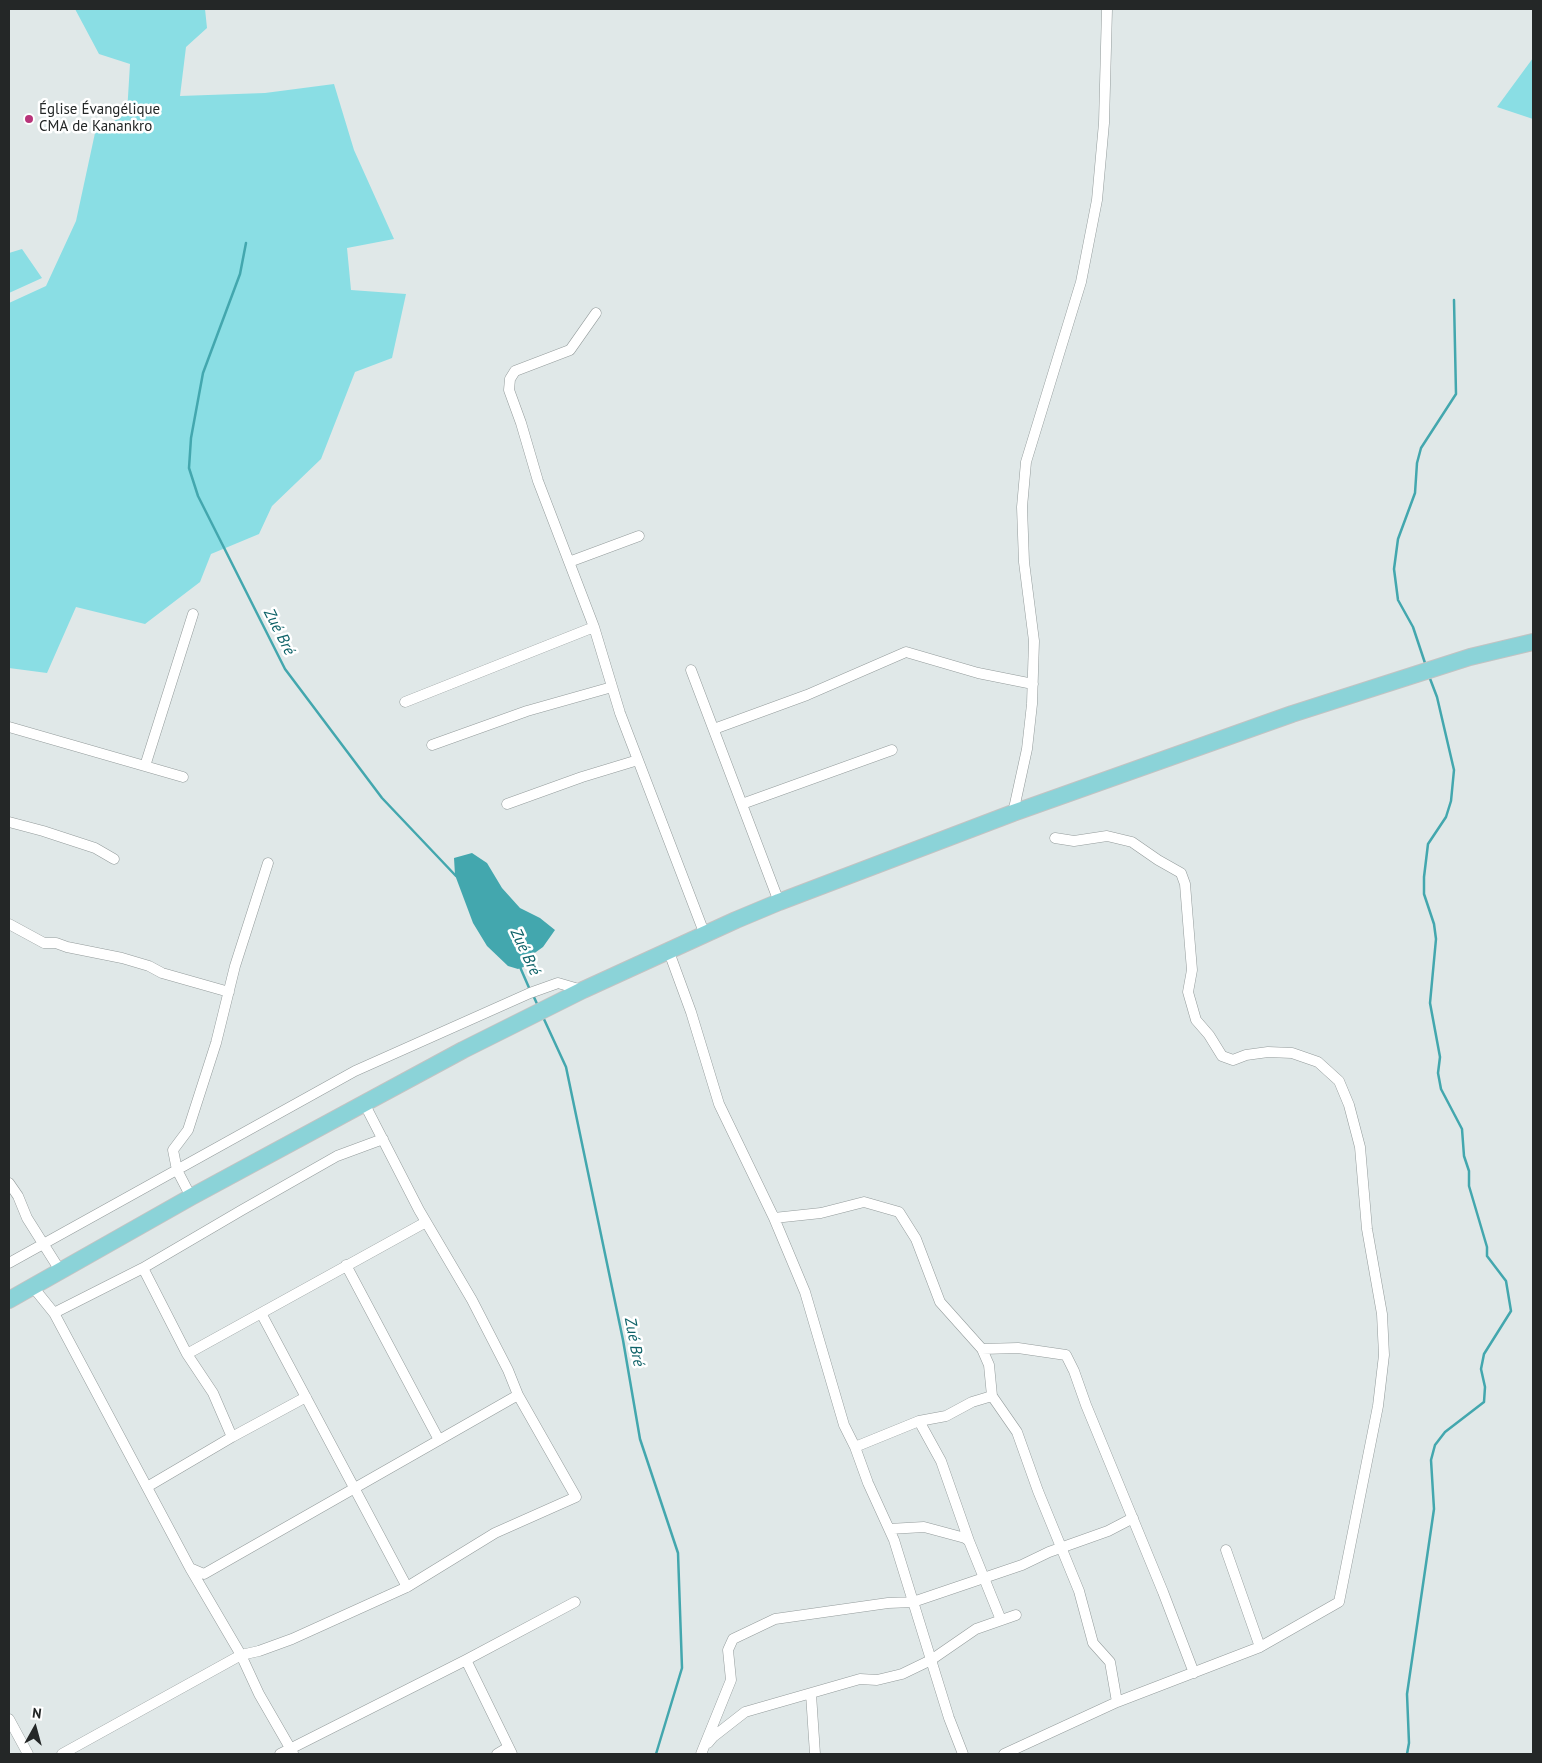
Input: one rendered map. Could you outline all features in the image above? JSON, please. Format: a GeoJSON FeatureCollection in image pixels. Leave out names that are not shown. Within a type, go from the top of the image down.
{"type":"FeatureCollection","features":[{"type":"Feature","properties":{"kind":"main road"},"geometry":{"type":"LineString","coordinates":[[9,1300],[191,1197],[464,1050],[583,990],[779,902],[1012,813],[1292,714],[1470,657],[1533,642]]}},
{"type":"Feature","properties":{"kind":"street"},"geometry":{"type":"LineString","coordinates":[[1012,813],[1027,748],[1032,704],[1034,641],[1024,562],[1022,507],[1026,462],[1081,282],[1097,200],[1104,123],[1107,9]]}},
{"type":"Feature","properties":{"kind":"street"},"geometry":{"type":"LineString","coordinates":[[596,313],[570,350],[515,371],[510,379],[509,390],[538,481],[594,627],[620,713],[705,935]]}},
{"type":"Feature","properties":{"kind":"street"},"geometry":{"type":"LineString","coordinates":[[569,562],[639,536]]}},
{"type":"Feature","properties":{"kind":"street"},"geometry":{"type":"LineString","coordinates":[[145,766],[193,614]]}},
{"type":"Feature","properties":{"kind":"street"},"geometry":{"type":"LineString","coordinates":[[405,702],[594,627]]}},
{"type":"Feature","properties":{"kind":"street"},"geometry":{"type":"LineString","coordinates":[[714,729],[807,695],[906,652],[978,673],[1032,684]]}},
{"type":"Feature","properties":{"kind":"street"},"geometry":{"type":"LineString","coordinates":[[691,670],[779,902]]}},
{"type":"Feature","properties":{"kind":"street"},"geometry":{"type":"LineString","coordinates":[[432,745],[528,711],[612,687]]}},
{"type":"Feature","properties":{"kind":"street"},"geometry":{"type":"LineString","coordinates":[[9,727],[183,777]]}},
{"type":"Feature","properties":{"kind":"street"},"geometry":{"type":"LineString","coordinates":[[742,804],[892,750]]}},
{"type":"Feature","properties":{"kind":"street"},"geometry":{"type":"LineString","coordinates":[[507,804],[582,777],[638,760]]}},
{"type":"Feature","properties":{"kind":"street"},"geometry":{"type":"LineString","coordinates":[[9,822],[94,848],[114,859]]}},
{"type":"Feature","properties":{"kind":"street"},"geometry":{"type":"LineString","coordinates":[[1004,1754],[1117,1702],[1260,1647],[1339,1602],[1378,1406],[1384,1355],[1382,1314],[1367,1229],[1360,1147],[1349,1105],[1339,1080],[1318,1062],[1292,1053],[1268,1052],[1246,1055],[1233,1060],[1222,1056],[1209,1035],[1196,1020],[1188,992],[1192,970],[1190,936],[1185,884],[1181,873],[1132,842],[1107,836],[1074,841],[1055,838]]}},
{"type":"Feature","properties":{"kind":"street"},"geometry":{"type":"LineString","coordinates":[[191,1197],[177,1170],[174,1150],[188,1130],[216,1043],[235,966],[268,863]]}},
{"type":"Feature","properties":{"kind":"street"},"geometry":{"type":"LineString","coordinates":[[9,925],[44,943],[56,943],[122,958],[149,966],[162,973],[229,992]]}},
{"type":"Feature","properties":{"kind":"street"},"geometry":{"type":"LineString","coordinates":[[669,952],[692,1012],[719,1104],[774,1218],[805,1292],[844,1425],[889,1528],[906,1575],[949,1718],[963,1754]]}},
{"type":"Feature","properties":{"kind":"street"},"geometry":{"type":"LineString","coordinates":[[9,1263],[356,1071],[530,993],[558,984],[583,990]]}},
{"type":"Feature","properties":{"kind":"street"},"geometry":{"type":"LineString","coordinates":[[62,1754],[241,1655],[259,1651],[292,1639],[407,1587],[495,1533],[576,1497],[518,1394],[472,1300],[426,1222],[364,1103]]}},
{"type":"Feature","properties":{"kind":"street"},"geometry":{"type":"LineString","coordinates":[[54,1313],[143,1268],[337,1156],[383,1139]]}},
{"type":"Feature","properties":{"kind":"street"},"geometry":{"type":"LineString","coordinates":[[9,1183],[18,1196],[27,1218],[61,1272]]}},
{"type":"Feature","properties":{"kind":"street"},"geometry":{"type":"LineString","coordinates":[[774,1218],[821,1213],[864,1202],[899,1212],[916,1239],[940,1302],[982,1349],[989,1365],[992,1396],[1017,1432],[1038,1491],[1079,1591],[1093,1643],[1110,1662],[1117,1702]]}},
{"type":"Feature","properties":{"kind":"street"},"geometry":{"type":"LineString","coordinates":[[187,1354],[426,1222]]}},
{"type":"Feature","properties":{"kind":"street"},"geometry":{"type":"LineString","coordinates":[[346,1265],[439,1440]]}},
{"type":"Feature","properties":{"kind":"street"},"geometry":{"type":"LineString","coordinates":[[143,1268],[187,1354],[213,1392],[232,1437]]}},
{"type":"Feature","properties":{"kind":"street"},"geometry":{"type":"LineString","coordinates":[[33,1287],[54,1313],[190,1568],[241,1655],[259,1694],[292,1752]]}},
{"type":"Feature","properties":{"kind":"street"},"geometry":{"type":"LineString","coordinates":[[261,1313],[407,1587]]}},
{"type":"Feature","properties":{"kind":"street"},"geometry":{"type":"LineString","coordinates":[[982,1349],[1018,1348],[1066,1355],[1194,1673]]}},
{"type":"Feature","properties":{"kind":"street"},"geometry":{"type":"LineString","coordinates":[[190,1568],[204,1574],[518,1394]]}},
{"type":"Feature","properties":{"kind":"street"},"geometry":{"type":"LineString","coordinates":[[855,1447],[919,1421],[946,1416],[972,1402],[992,1396]]}},
{"type":"Feature","properties":{"kind":"street"},"geometry":{"type":"LineString","coordinates":[[147,1487],[232,1437],[306,1397]]}},
{"type":"Feature","properties":{"kind":"street"},"geometry":{"type":"LineString","coordinates":[[919,1421],[941,1461],[969,1541],[1001,1620]]}},
{"type":"Feature","properties":{"kind":"street"},"geometry":{"type":"LineString","coordinates":[[704,1750],[730,1680],[728,1650],[733,1639],[775,1620],[888,1603],[913,1602],[1022,1565],[1049,1552],[1108,1531],[1133,1518]]}},
{"type":"Feature","properties":{"kind":"street"},"geometry":{"type":"LineString","coordinates":[[889,1528],[924,1527],[965,1538],[969,1541]]}},
{"type":"Feature","properties":{"kind":"street"},"geometry":{"type":"LineString","coordinates":[[1226,1550],[1260,1647]]}},
{"type":"Feature","properties":{"kind":"street"},"geometry":{"type":"LineString","coordinates":[[280,1754],[292,1752],[575,1602]]}},
{"type":"Feature","properties":{"kind":"street"},"geometry":{"type":"LineString","coordinates":[[704,1750],[713,1737],[745,1712],[860,1679],[877,1680],[902,1674],[931,1660],[976,1630],[1016,1615]]}},
{"type":"Feature","properties":{"kind":"street"},"geometry":{"type":"LineString","coordinates":[[466,1660],[510,1751],[497,1754]]}},
{"type":"Feature","properties":{"kind":"street"},"geometry":{"type":"LineString","coordinates":[[811,1694],[815,1754]]}},
{"type":"Feature","properties":{"kind":"street"},"geometry":{"type":"LineString","coordinates":[[9,1719],[28,1754]]}},
{"type":"Feature","properties":{"kind":"shaded area"},"geometry":{"type":"Polygon","coordinates":[[[75,9],[205,9],[207,28],[186,47],[180,96],[265,93],[334,84],[354,150],[394,239],[347,248],[351,290],[406,294],[392,358],[355,372],[321,459],[272,506],[259,534],[211,554],[200,582],[145,624],[76,607],[47,673],[9,668],[9,303],[46,286],[76,221],[95,133],[127,113],[130,64],[99,54],[75,9]]]}},
{"type":"Feature","properties":{"kind":"shaded area"},"geometry":{"type":"Polygon","coordinates":[[[1533,58],[1533,119],[1497,107],[1533,58]]]}},
{"type":"Feature","properties":{"kind":"shaded area"},"geometry":{"type":"Polygon","coordinates":[[[22,249],[42,278],[9,293],[9,253],[22,249]]]}},
{"type":"Feature","properties":{"kind":"water"},"geometry":{"type":"Polygon","coordinates":[[[472,853],[487,863],[502,888],[520,908],[540,918],[555,930],[543,947],[529,957],[526,966],[518,969],[508,966],[487,946],[473,923],[455,875],[454,858],[472,853]]]}},
{"type":"Feature","properties":{"kind":"waterway","name":"Zué Bré"},"geometry":{"type":"LineString","coordinates":[[246,243],[240,274],[203,373],[191,438],[189,468],[198,496],[285,669],[382,798],[456,876]]}},
{"type":"Feature","properties":{"kind":"waterway"},"geometry":{"type":"LineString","coordinates":[[1426,666],[1413,627],[1398,600],[1394,569],[1398,539],[1415,493],[1417,463],[1421,448],[1456,394],[1454,300]]}},
{"type":"Feature","properties":{"kind":"waterway"},"geometry":{"type":"LineString","coordinates":[[1407,1754],[1409,1743],[1407,1694],[1434,1509],[1431,1460],[1435,1445],[1445,1432],[1484,1402],[1485,1387],[1481,1369],[1484,1354],[1511,1311],[1506,1281],[1487,1256],[1487,1247],[1469,1186],[1469,1171],[1464,1156],[1462,1129],[1441,1089],[1438,1073],[1440,1057],[1430,1003],[1436,939],[1434,924],[1424,894],[1424,877],[1428,844],[1446,817],[1451,801],[1454,770],[1437,697],[1429,676]]}},
{"type":"Feature","properties":{"kind":"waterway","name":"Zué Bré"},"geometry":{"type":"LineString","coordinates":[[520,967],[530,990]]}},
{"type":"Feature","properties":{"kind":"waterway","name":"Zué Bré"},"geometry":{"type":"LineString","coordinates":[[533,995],[538,1006]]}},
{"type":"Feature","properties":{"kind":"waterway","name":"Zué Bré"},"geometry":{"type":"LineString","coordinates":[[543,1017],[566,1067],[623,1340],[640,1439],[678,1553],[682,1668],[656,1754]]}},
{"type":"Feature","properties":{"kind":"place","name":"Église Évangélique CMA de Kanankro"},"geometry":{"type":"Point","coordinates":[29,119]}}]}
